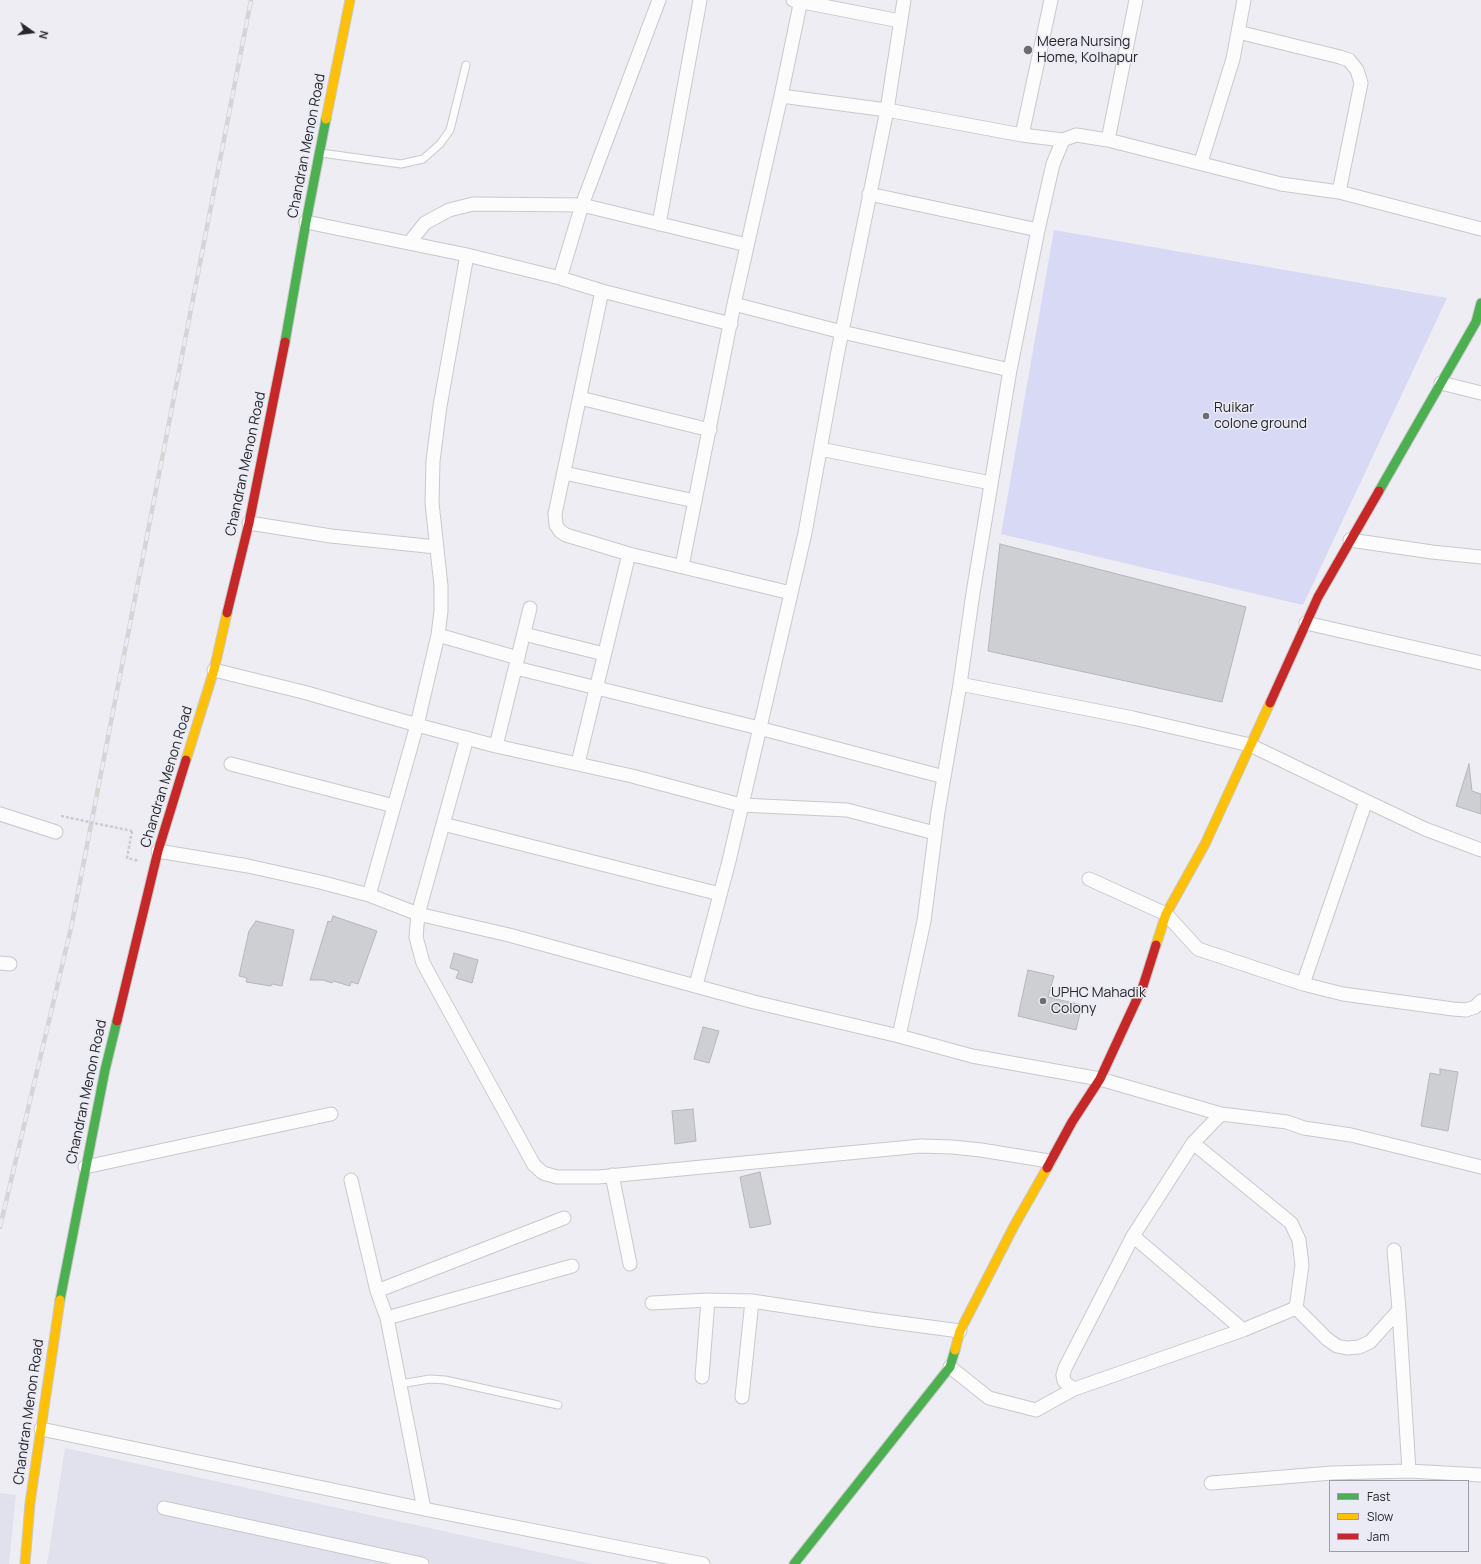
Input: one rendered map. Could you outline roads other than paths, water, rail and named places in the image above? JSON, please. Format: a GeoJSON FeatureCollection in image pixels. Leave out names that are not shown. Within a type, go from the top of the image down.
{"type":"FeatureCollection","features":[{"type":"Feature","properties":{"kind":"street","name":"Chandran Menon Road"},"geometry":{"type":"LineString","coordinates":[[25,1564],[30,1503],[62,1285],[105,1070],[158,851],[214,670],[249,523],[279,377],[306,222],[350,0]]}},
{"type":"Feature","properties":{"kind":"street"},"geometry":{"type":"LineString","coordinates":[[560,278],[582,205],[659,0]]}},
{"type":"Feature","properties":{"kind":"street"},"geometry":{"type":"LineString","coordinates":[[659,224],[700,0]]}},
{"type":"Feature","properties":{"kind":"street"},"geometry":{"type":"LineString","coordinates":[[696,985],[720,894],[805,533],[842,332],[887,110],[904,0]]}},
{"type":"Feature","properties":{"kind":"street"},"geometry":{"type":"LineString","coordinates":[[1022,135],[1051,0]]}},
{"type":"Feature","properties":{"kind":"street"},"geometry":{"type":"LineString","coordinates":[[1108,140],[1136,0]]}},
{"type":"Feature","properties":{"kind":"street"},"geometry":{"type":"LineString","coordinates":[[1201,162],[1234,59],[1244,0]]}},
{"type":"Feature","properties":{"kind":"street"},"geometry":{"type":"LineString","coordinates":[[682,566],[734,304],[781,96],[798,1],[900,21]]}},
{"type":"Feature","properties":{"kind":"street"},"geometry":{"type":"LineString","coordinates":[[1238,32],[1340,57],[1349,60],[1357,70],[1361,83],[1339,192]]}},
{"type":"Feature","properties":{"kind":"street"},"geometry":{"type":"LineString","coordinates":[[781,96],[887,110],[1022,135],[1063,140],[1076,135],[1108,140],[1201,162],[1281,184],[1339,192],[1481,229]]}},
{"type":"Feature","properties":{"kind":"street"},"geometry":{"type":"LineString","coordinates":[[899,1036],[924,921],[935,834],[1010,370],[1053,164],[1063,140]]}},
{"type":"Feature","properties":{"kind":"street"},"geometry":{"type":"LineString","coordinates":[[869,194],[1038,230]]}},
{"type":"Feature","properties":{"kind":"street"},"geometry":{"type":"LineString","coordinates":[[408,243],[425,222],[449,210],[473,204],[582,205],[747,245]]}},
{"type":"Feature","properties":{"kind":"street"},"geometry":{"type":"LineString","coordinates":[[306,222],[468,255],[731,324]]}},
{"type":"Feature","properties":{"kind":"street"},"geometry":{"type":"LineString","coordinates":[[369,895],[417,725],[438,635],[441,611],[441,586],[432,503],[432,461],[440,406],[468,255]]}},
{"type":"Feature","properties":{"kind":"street"},"geometry":{"type":"LineString","coordinates":[[602,291],[555,514],[556,525],[560,531],[566,535],[629,554],[791,593]]}},
{"type":"Feature","properties":{"kind":"street"},"geometry":{"type":"LineString","coordinates":[[794,1564],[950,1367],[960,1331],[1049,1161],[1100,1079],[1143,986],[1166,914],[1205,844],[1318,597],[1440,383],[1478,322],[1481,303]]}},
{"type":"Feature","properties":{"kind":"street"},"geometry":{"type":"LineString","coordinates":[[734,304],[842,332],[1010,370]]}},
{"type":"Feature","properties":{"kind":"street"},"geometry":{"type":"LineString","coordinates":[[1440,383],[1481,393]]}},
{"type":"Feature","properties":{"kind":"street"},"geometry":{"type":"LineString","coordinates":[[580,398],[710,430]]}},
{"type":"Feature","properties":{"kind":"street"},"geometry":{"type":"LineString","coordinates":[[820,448],[991,483]]}},
{"type":"Feature","properties":{"kind":"street"},"geometry":{"type":"LineString","coordinates":[[564,473],[695,501]]}},
{"type":"Feature","properties":{"kind":"street"},"geometry":{"type":"LineString","coordinates":[[249,523],[331,536],[436,547]]}},
{"type":"Feature","properties":{"kind":"street"},"geometry":{"type":"LineString","coordinates":[[1350,540],[1432,552],[1481,557]]}},
{"type":"Feature","properties":{"kind":"street"},"geometry":{"type":"LineString","coordinates":[[578,763],[629,554]]}},
{"type":"Feature","properties":{"kind":"street"},"geometry":{"type":"LineString","coordinates":[[496,746],[530,608]]}},
{"type":"Feature","properties":{"kind":"street"},"geometry":{"type":"LineString","coordinates":[[1306,623],[1481,663]]}},
{"type":"Feature","properties":{"kind":"street"},"geometry":{"type":"LineString","coordinates":[[524,634],[604,654]]}},
{"type":"Feature","properties":{"kind":"street"},"geometry":{"type":"LineString","coordinates":[[438,635],[517,663],[596,688],[759,728],[944,777]]}},
{"type":"Feature","properties":{"kind":"street"},"geometry":{"type":"LineString","coordinates":[[214,670],[307,693],[496,746],[578,763],[741,805],[847,810],[935,834]]}},
{"type":"Feature","properties":{"kind":"street"},"geometry":{"type":"LineString","coordinates":[[960,684],[1126,717],[1250,745],[1425,829],[1481,850]]}},
{"type":"Feature","properties":{"kind":"street"},"geometry":{"type":"LineString","coordinates":[[467,738],[418,914],[416,937],[423,962],[534,1165],[544,1173],[557,1177],[612,1175],[921,1146],[981,1150],[1049,1161]]}},
{"type":"Feature","properties":{"kind":"street"},"geometry":{"type":"LineString","coordinates":[[231,764],[394,806]]}},
{"type":"Feature","properties":{"kind":"street"},"geometry":{"type":"LineString","coordinates":[[1303,984],[1366,801]]}},
{"type":"Feature","properties":{"kind":"street"},"geometry":{"type":"LineString","coordinates":[[0,814],[56,832]]}},
{"type":"Feature","properties":{"kind":"street"},"geometry":{"type":"LineString","coordinates":[[443,824],[720,894]]}},
{"type":"Feature","properties":{"kind":"street"},"geometry":{"type":"LineString","coordinates":[[158,851],[248,866],[369,895],[418,914],[516,936],[799,1013],[899,1036],[972,1056],[1100,1079],[1221,1114],[1287,1122],[1304,1128],[1351,1135],[1481,1167]]}},
{"type":"Feature","properties":{"kind":"street"},"geometry":{"type":"LineString","coordinates":[[1089,879],[1166,914],[1198,949],[1303,984],[1343,994],[1466,1010],[1475,1006],[1481,1001]]}},
{"type":"Feature","properties":{"kind":"street"},"geometry":{"type":"LineString","coordinates":[[85,1167],[331,1114]]}},
{"type":"Feature","properties":{"kind":"street"},"geometry":{"type":"LineString","coordinates":[[1074,1388],[1064,1381],[1063,1375],[1065,1368],[1133,1236],[1193,1143],[1221,1114]]}},
{"type":"Feature","properties":{"kind":"street"},"geometry":{"type":"LineString","coordinates":[[1193,1143],[1292,1223],[1299,1240],[1302,1265],[1296,1308]]}},
{"type":"Feature","properties":{"kind":"street"},"geometry":{"type":"LineString","coordinates":[[612,1175],[630,1264]]}},
{"type":"Feature","properties":{"kind":"street"},"geometry":{"type":"LineString","coordinates":[[351,1180],[377,1291],[387,1318],[424,1509]]}},
{"type":"Feature","properties":{"kind":"street"},"geometry":{"type":"LineString","coordinates":[[377,1291],[564,1218]]}},
{"type":"Feature","properties":{"kind":"street"},"geometry":{"type":"LineString","coordinates":[[1133,1236],[1243,1330]]}},
{"type":"Feature","properties":{"kind":"street"},"geometry":{"type":"LineString","coordinates":[[1394,1250],[1408,1471]]}},
{"type":"Feature","properties":{"kind":"street"},"geometry":{"type":"LineString","coordinates":[[387,1318],[572,1266]]}},
{"type":"Feature","properties":{"kind":"street"},"geometry":{"type":"LineString","coordinates":[[652,1303],[708,1300],[752,1301],[960,1331]]}},
{"type":"Feature","properties":{"kind":"street"},"geometry":{"type":"LineString","coordinates":[[702,1377],[708,1300]]}},
{"type":"Feature","properties":{"kind":"street"},"geometry":{"type":"LineString","coordinates":[[742,1397],[752,1301]]}},
{"type":"Feature","properties":{"kind":"street"},"geometry":{"type":"LineString","coordinates":[[1296,1308],[1327,1339],[1338,1346],[1347,1348],[1359,1347],[1370,1342],[1399,1310]]}},
{"type":"Feature","properties":{"kind":"street"},"geometry":{"type":"LineString","coordinates":[[950,1367],[989,1398],[1036,1410],[1074,1388],[1243,1330],[1296,1308]]}},
{"type":"Feature","properties":{"kind":"street"},"geometry":{"type":"LineString","coordinates":[[41,1429],[424,1509],[703,1564]]}},
{"type":"Feature","properties":{"kind":"street"},"geometry":{"type":"LineString","coordinates":[[1211,1483],[1332,1473],[1408,1471],[1481,1475]]}},
{"type":"Feature","properties":{"kind":"street"},"geometry":{"type":"LineString","coordinates":[[164,1508],[422,1564]]}},
{"type":"Feature","properties":{"kind":"lane"},"geometry":{"type":"LineString","coordinates":[[320,153],[401,164],[423,159],[440,144],[450,130],[466,65]]}},
{"type":"Feature","properties":{"kind":"lane"},"geometry":{"type":"LineString","coordinates":[[400,1384],[430,1379],[445,1380],[558,1405]]}},
{"type":"Feature","properties":{"kind":"railway"},"geometry":{"type":"LineString","coordinates":[[0,1227],[71,928],[251,0]]}},
{"type":"Feature","properties":{"kind":"place","name":"Meera Nursing Home, Kolhapur"},"geometry":{"type":"Point","coordinates":[1028,50]}},
{"type":"Feature","properties":{"kind":"place","name":"Ruikar colone ground"},"geometry":{"type":"Point","coordinates":[1206,416]}},
{"type":"Feature","properties":{"kind":"place","name":"UPHC Mahadik Colony"},"geometry":{"type":"Point","coordinates":[1043,1001]}}]}
